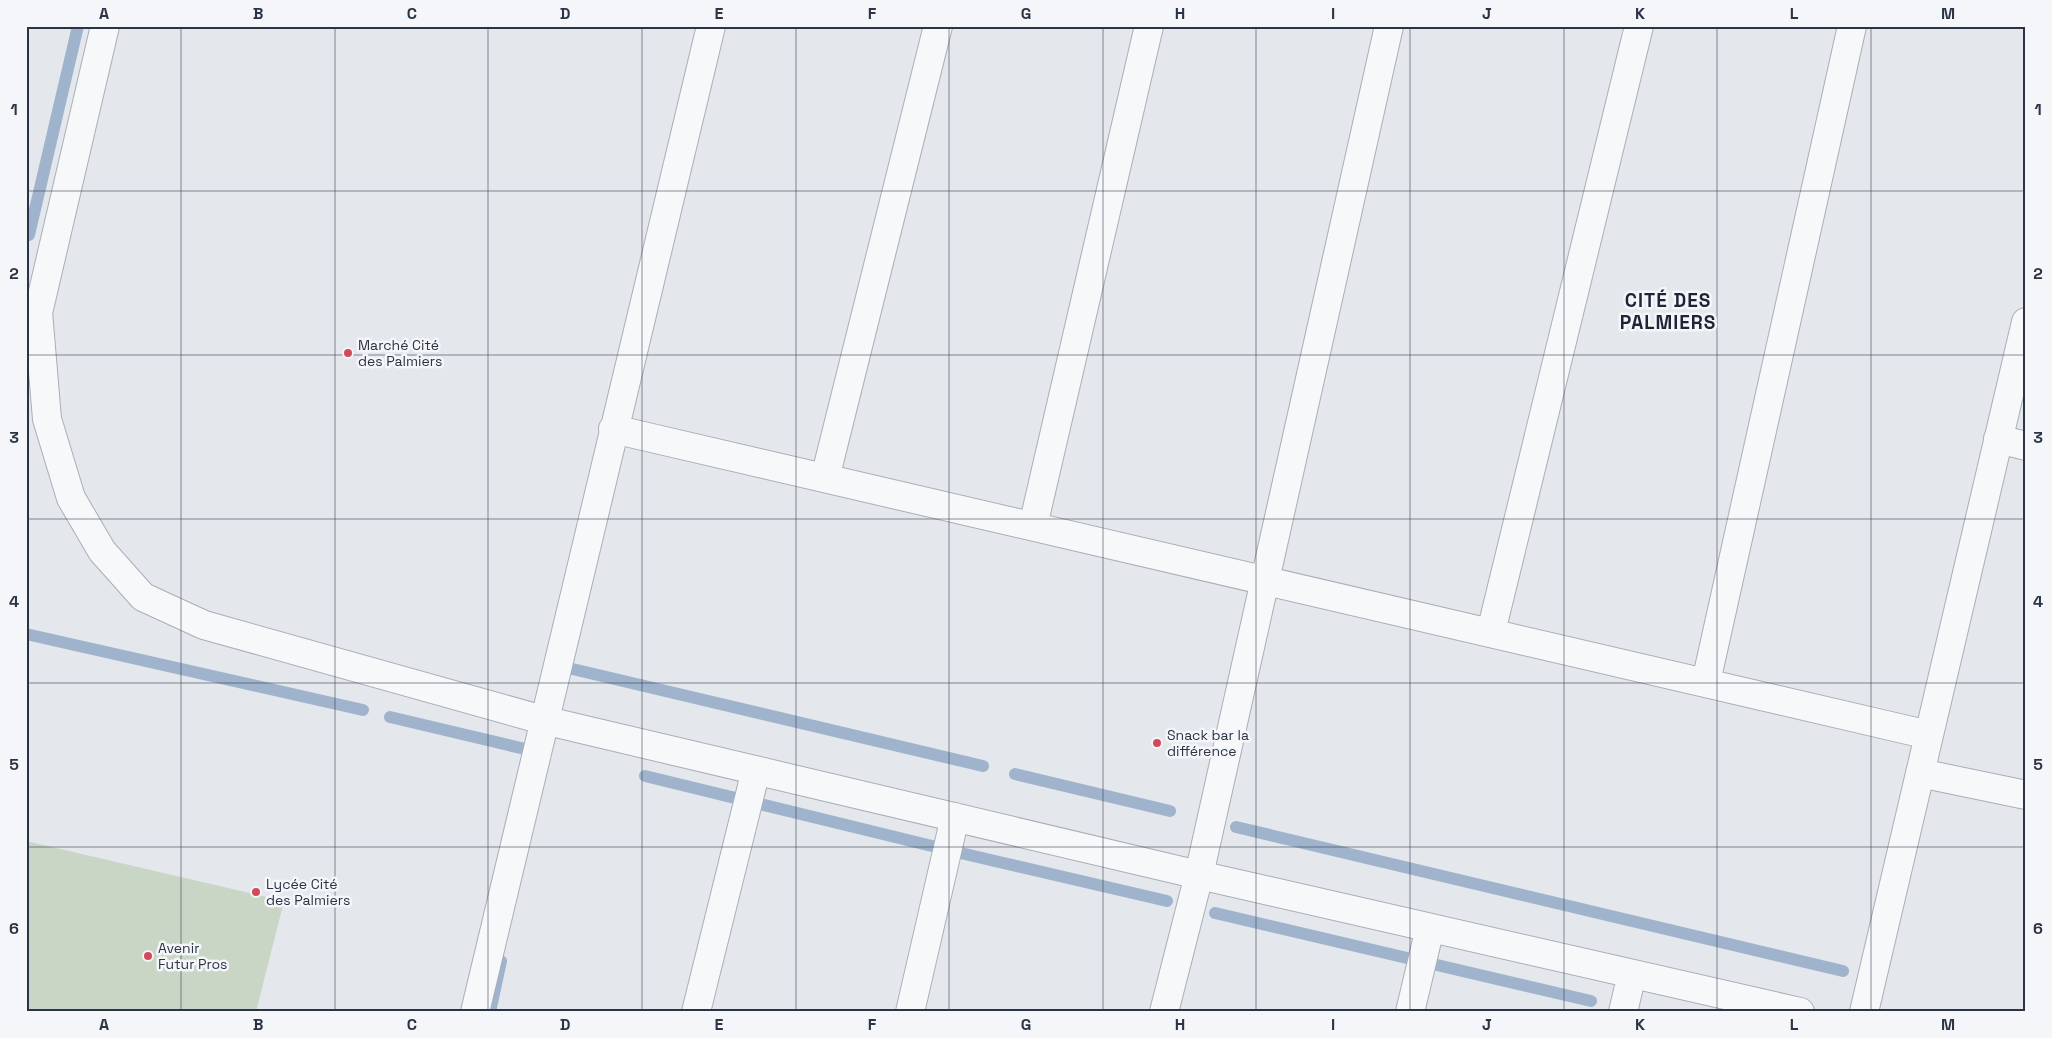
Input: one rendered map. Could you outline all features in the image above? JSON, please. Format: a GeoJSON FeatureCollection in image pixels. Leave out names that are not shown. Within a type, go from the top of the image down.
{"type":"FeatureCollection","features":[{"type":"Feature","properties":{"kind":"street"},"geometry":{"type":"LineString","coordinates":[[26,358],[105,26]]}},
{"type":"Feature","properties":{"kind":"street"},"geometry":{"type":"LineString","coordinates":[[475,1012],[543,720],[711,26]]}},
{"type":"Feature","properties":{"kind":"street"},"geometry":{"type":"LineString","coordinates":[[825,478],[938,26]]}},
{"type":"Feature","properties":{"kind":"street"},"geometry":{"type":"LineString","coordinates":[[1033,526],[1149,26]]}},
{"type":"Feature","properties":{"kind":"street"},"geometry":{"type":"LineString","coordinates":[[1164,1012],[1199,875],[1389,26]]}},
{"type":"Feature","properties":{"kind":"street"},"geometry":{"type":"LineString","coordinates":[[1491,632],[1639,26]]}},
{"type":"Feature","properties":{"kind":"street"},"geometry":{"type":"LineString","coordinates":[[1706,682],[1852,26]]}},
{"type":"Feature","properties":{"kind":"street"},"geometry":{"type":"LineString","coordinates":[[38,312],[47,419],[71,498],[102,551],[143,597],[204,625],[543,720],[1199,875],[1800,1012]]}},
{"type":"Feature","properties":{"kind":"street"},"geometry":{"type":"LineString","coordinates":[[1864,1012],[2026,322]]}},
{"type":"Feature","properties":{"kind":"street"},"geometry":{"type":"LineString","coordinates":[[613,429],[1929,735]]}},
{"type":"Feature","properties":{"kind":"street"},"geometry":{"type":"LineString","coordinates":[[1998,439],[2026,446]]}},
{"type":"Feature","properties":{"kind":"street"},"geometry":{"type":"LineString","coordinates":[[696,1012],[756,770]]}},
{"type":"Feature","properties":{"kind":"street"},"geometry":{"type":"LineString","coordinates":[[1920,773],[2026,795]]}},
{"type":"Feature","properties":{"kind":"street"},"geometry":{"type":"LineString","coordinates":[[910,1012],[955,817]]}},
{"type":"Feature","properties":{"kind":"street"},"geometry":{"type":"LineString","coordinates":[[1410,1012],[1430,928]]}},
{"type":"Feature","properties":{"kind":"street"},"geometry":{"type":"LineString","coordinates":[[1623,1012],[1632,974]]}},
{"type":"Feature","properties":{"kind":"green space","name":"Avenir Futur Pros"},"geometry":{"type":"Polygon","coordinates":[[[26,841],[284,901],[256,1012],[26,1012],[26,841]]]}},
{"type":"Feature","properties":{"kind":"waterway"},"geometry":{"type":"LineString","coordinates":[[29,235],[78,26]]}},
{"type":"Feature","properties":{"kind":"waterway"},"geometry":{"type":"LineString","coordinates":[[26,634],[363,710]]}},
{"type":"Feature","properties":{"kind":"waterway"},"geometry":{"type":"LineString","coordinates":[[564,667],[983,766]]}},
{"type":"Feature","properties":{"kind":"waterway"},"geometry":{"type":"LineString","coordinates":[[390,717],[525,749]]}},
{"type":"Feature","properties":{"kind":"waterway"},"geometry":{"type":"LineString","coordinates":[[1015,774],[1170,811]]}},
{"type":"Feature","properties":{"kind":"waterway"},"geometry":{"type":"LineString","coordinates":[[645,776],[936,847]]}},
{"type":"Feature","properties":{"kind":"waterway"},"geometry":{"type":"LineString","coordinates":[[1236,827],[1843,971]]}},
{"type":"Feature","properties":{"kind":"waterway"},"geometry":{"type":"LineString","coordinates":[[952,851],[1167,901]]}},
{"type":"Feature","properties":{"kind":"waterway"},"geometry":{"type":"LineString","coordinates":[[1215,913],[1591,1001]]}},
{"type":"Feature","properties":{"kind":"waterway"},"geometry":{"type":"LineString","coordinates":[[490,1012],[501,961]]}},
{"type":"Feature","properties":{"kind":"place","name":"Marché Cité des Palmiers"},"geometry":{"type":"Point","coordinates":[348,353]}},
{"type":"Feature","properties":{"kind":"place","name":"Snack bar la différence"},"geometry":{"type":"Point","coordinates":[1157,743]}},
{"type":"Feature","properties":{"kind":"place","name":"Lycée Cité des Palmiers"},"geometry":{"type":"Point","coordinates":[256,892]}},
{"type":"Feature","properties":{"kind":"place","name":"Avenir Futur Pros"},"geometry":{"type":"Point","coordinates":[148,956]}},
{"type":"Feature","properties":{"kind":"district","name":"CITÉ DES PALMIERS"},"geometry":{"type":"Point","coordinates":[1668,311]}}]}
